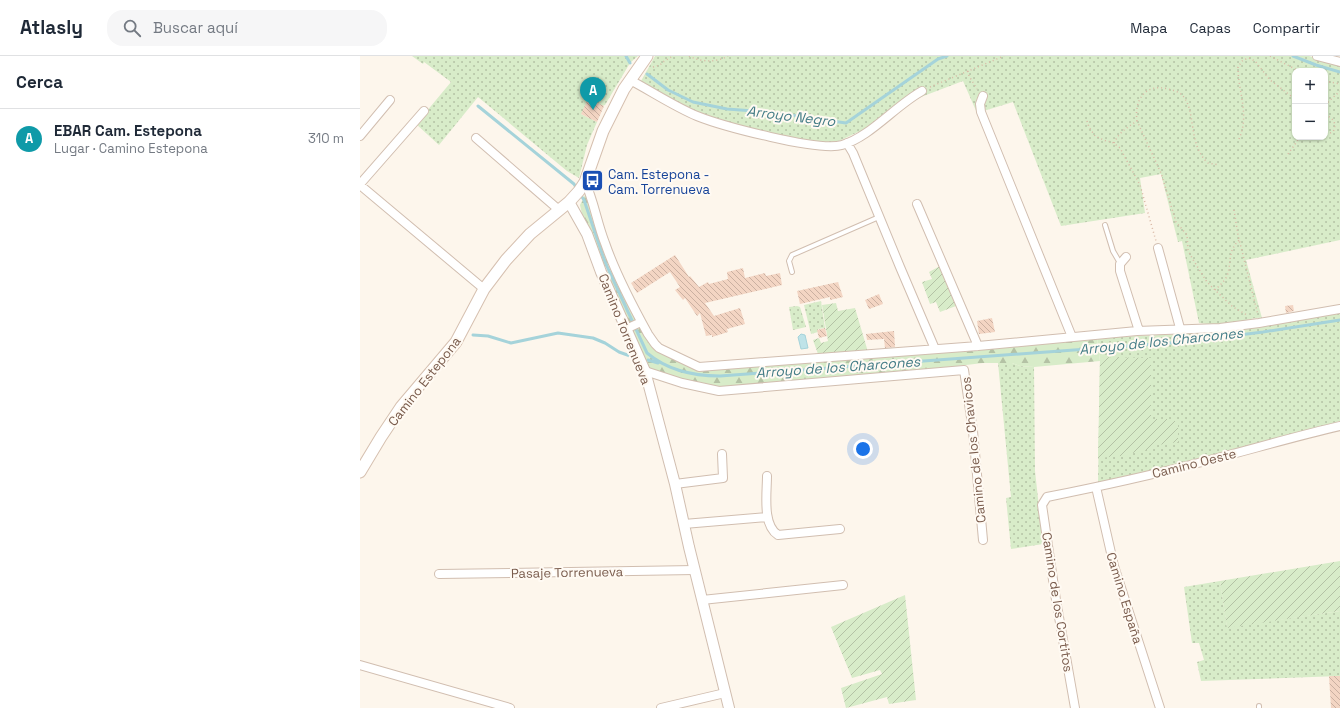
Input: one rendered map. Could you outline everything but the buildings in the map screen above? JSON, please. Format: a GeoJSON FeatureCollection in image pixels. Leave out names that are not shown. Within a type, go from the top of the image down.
{"type":"FeatureCollection","features":[{"type":"Feature","properties":{"kind":"main road","name":"Camino Estepona"},"geometry":{"type":"LineString","coordinates":[[360,472],[401,407],[456,342],[484,289],[506,260],[530,234],[572,199],[584,184],[603,132],[624,88],[644,60]]}},
{"type":"Feature","properties":{"kind":"street"},"geometry":{"type":"LineString","coordinates":[[1317,56],[1340,62]]}},
{"type":"Feature","properties":{"kind":"street"},"geometry":{"type":"LineString","coordinates":[[630,80],[696,116],[767,135],[814,145],[838,146],[858,138],[904,102],[922,91]]}},
{"type":"Feature","properties":{"kind":"street"},"geometry":{"type":"LineString","coordinates":[[983,96],[980,104],[981,112],[1072,337]]}},
{"type":"Feature","properties":{"kind":"street"},"geometry":{"type":"LineString","coordinates":[[360,136],[390,100]]}},
{"type":"Feature","properties":{"kind":"street"},"geometry":{"type":"LineString","coordinates":[[424,110],[360,185],[484,289]]}},
{"type":"Feature","properties":{"kind":"street"},"geometry":{"type":"LineString","coordinates":[[476,138],[559,210]]}},
{"type":"Feature","properties":{"kind":"street"},"geometry":{"type":"LineString","coordinates":[[847,143],[853,153],[935,349]]}},
{"type":"Feature","properties":{"kind":"street"},"geometry":{"type":"LineString","coordinates":[[584,184],[590,195],[598,224],[607,269],[634,325],[648,334],[656,345],[685,362],[699,367],[978,346],[1139,330],[1220,328],[1340,309]]}},
{"type":"Feature","properties":{"kind":"street","name":"Camino Torrenueva"},"geometry":{"type":"LineString","coordinates":[[572,199],[586,234],[607,269],[634,325],[675,484],[729,708]]}},
{"type":"Feature","properties":{"kind":"street"},"geometry":{"type":"LineString","coordinates":[[917,204],[978,346]]}},
{"type":"Feature","properties":{"kind":"street"},"geometry":{"type":"LineString","coordinates":[[1158,248],[1180,328]]}},
{"type":"Feature","properties":{"kind":"street"},"geometry":{"type":"LineString","coordinates":[[1123,260],[1120,271],[1139,330]]}},
{"type":"Feature","properties":{"kind":"street","name":"Camino de los Chavicos"},"geometry":{"type":"LineString","coordinates":[[645,371],[718,391],[964,370],[973,431],[983,540]]}},
{"type":"Feature","properties":{"kind":"street","name":"Camino Oeste"},"geometry":{"type":"LineString","coordinates":[[1047,497],[1198,463],[1308,433],[1340,426]]}},
{"type":"Feature","properties":{"kind":"street"},"geometry":{"type":"LineString","coordinates":[[675,484],[723,478],[722,454]]}},
{"type":"Feature","properties":{"kind":"street"},"geometry":{"type":"LineString","coordinates":[[767,476],[768,524],[778,535],[840,529]]}},
{"type":"Feature","properties":{"kind":"street","name":"Camino España"},"geometry":{"type":"LineString","coordinates":[[1096,487],[1114,566],[1160,708]]}},
{"type":"Feature","properties":{"kind":"street","name":"Camino de los Cortitos"},"geometry":{"type":"LineString","coordinates":[[1047,497],[1042,505],[1056,600],[1075,708]]}},
{"type":"Feature","properties":{"kind":"street"},"geometry":{"type":"LineString","coordinates":[[684,524],[767,517]]}},
{"type":"Feature","properties":{"kind":"street","name":"Pasaje Torrenueva"},"geometry":{"type":"LineString","coordinates":[[439,574],[695,570]]}},
{"type":"Feature","properties":{"kind":"street"},"geometry":{"type":"LineString","coordinates":[[702,600],[843,585]]}},
{"type":"Feature","properties":{"kind":"street"},"geometry":{"type":"LineString","coordinates":[[360,665],[510,708]]}},
{"type":"Feature","properties":{"kind":"street"},"geometry":{"type":"LineString","coordinates":[[661,708],[725,693]]}},
{"type":"Feature","properties":{"kind":"lane"},"geometry":{"type":"LineString","coordinates":[[792,272],[789,260],[792,255],[879,217]]}},
{"type":"Feature","properties":{"kind":"lane"},"geometry":{"type":"LineString","coordinates":[[1105,225],[1113,251],[1123,260]]}},
{"type":"Feature","properties":{"kind":"path"},"geometry":{"type":"LineString","coordinates":[[644,60],[648,67],[656,67],[674,56]]}},
{"type":"Feature","properties":{"kind":"path"},"geometry":{"type":"LineString","coordinates":[[689,56],[698,60],[706,61],[722,60],[728,56]]}},
{"type":"Feature","properties":{"kind":"path"},"geometry":{"type":"LineString","coordinates":[[922,91],[1004,56]]}},
{"type":"Feature","properties":{"kind":"path"},"geometry":{"type":"LineString","coordinates":[[1270,56],[1293,68]]}},
{"type":"Feature","properties":{"kind":"path"},"geometry":{"type":"LineString","coordinates":[[1239,139],[1243,130],[1245,113],[1238,76],[1238,67],[1243,60],[1249,58],[1255,61],[1270,80],[1292,97]]}},
{"type":"Feature","properties":{"kind":"path"},"geometry":{"type":"LineString","coordinates":[[968,71],[974,85],[983,96]]}},
{"type":"Feature","properties":{"kind":"path"},"geometry":{"type":"LineString","coordinates":[[1328,82],[1340,84]]}},
{"type":"Feature","properties":{"kind":"path"},"geometry":{"type":"LineString","coordinates":[[1219,164],[1208,163],[1199,154],[1193,134],[1188,105],[1186,99],[1181,94],[1166,88],[1157,87],[1151,88],[1145,93],[1139,100],[1136,110],[1137,121],[1160,173],[1176,222],[1187,235],[1188,250],[1201,273],[1215,290],[1233,307],[1258,323],[1259,317],[1239,240],[1234,210]]}},
{"type":"Feature","properties":{"kind":"path"},"geometry":{"type":"LineString","coordinates":[[1326,104],[1340,91]]}},
{"type":"Feature","properties":{"kind":"path"},"geometry":{"type":"LineString","coordinates":[[1328,117],[1332,118],[1335,125],[1333,132],[1328,133]]}},
{"type":"Feature","properties":{"kind":"path"},"geometry":{"type":"LineString","coordinates":[[1087,120],[1089,127],[1095,136],[1114,143],[1120,148],[1129,168],[1136,176],[1158,248]]}},
{"type":"Feature","properties":{"kind":"path"},"geometry":{"type":"LineString","coordinates":[[1114,143],[1122,132],[1137,121]]}},
{"type":"Feature","properties":{"kind":"path"},"geometry":{"type":"LineString","coordinates":[[1288,154],[1298,140]]}},
{"type":"Feature","properties":{"kind":"path"},"geometry":{"type":"LineString","coordinates":[[1215,290],[1224,282],[1227,276],[1233,246],[1239,240]]}},
{"type":"Feature","properties":{"kind":"green space"},"geometry":{"type":"Polygon","coordinates":[[[412,56],[638,56],[630,63],[605,105],[581,114],[597,122],[587,145],[579,178],[567,171],[478,97],[439,145],[416,124],[451,82],[424,62],[423,64],[412,56]]]}},
{"type":"Feature","properties":{"kind":"green space"},"geometry":{"type":"Polygon","coordinates":[[[655,56],[1309,56],[1340,65],[1340,240],[1246,260],[1262,318],[1225,325],[1199,323],[1182,241],[1178,242],[1161,174],[1140,178],[1145,213],[1061,226],[1013,102],[977,113],[963,81],[913,100],[862,138],[858,132],[839,141],[824,143],[750,129],[703,114],[681,104],[641,81],[655,56]]]}},
{"type":"Feature","properties":{"kind":"green space"},"geometry":{"type":"Polygon","coordinates":[[[586,193],[597,232],[609,265],[603,268],[582,214],[580,205],[586,193]]]}},
{"type":"Feature","properties":{"kind":"green space"},"geometry":{"type":"Polygon","coordinates":[[[940,266],[956,306],[940,312],[936,302],[930,304],[922,282],[932,279],[929,272],[940,266]]]}},
{"type":"Feature","properties":{"kind":"green space"},"geometry":{"type":"Polygon","coordinates":[[[612,270],[636,321],[628,324],[605,273],[612,270]]]}},
{"type":"Feature","properties":{"kind":"green space"},"geometry":{"type":"Polygon","coordinates":[[[821,301],[825,328],[818,329],[818,332],[811,334],[804,305],[821,301]]]}},
{"type":"Feature","properties":{"kind":"green space"},"geometry":{"type":"Polygon","coordinates":[[[836,303],[838,311],[855,308],[868,352],[818,354],[813,340],[819,338],[821,343],[828,341],[822,305],[836,303]]]}},
{"type":"Feature","properties":{"kind":"green space"},"geometry":{"type":"Polygon","coordinates":[[[789,307],[800,307],[806,327],[793,330],[789,307]]]}},
{"type":"Feature","properties":{"kind":"green space"},"geometry":{"type":"Polygon","coordinates":[[[1340,312],[1340,421],[1185,464],[1098,484],[1100,361],[1097,338],[1201,333],[1259,326],[1340,312]]]}},
{"type":"Feature","properties":{"kind":"green space"},"geometry":{"type":"Polygon","coordinates":[[[641,324],[651,345],[657,351],[695,369],[1097,338],[1100,361],[1034,367],[1020,366],[1012,363],[983,363],[907,372],[720,387],[703,385],[650,368],[645,361],[630,329],[641,324]]]}},
{"type":"Feature","properties":{"kind":"green space"},"geometry":{"type":"Polygon","coordinates":[[[1100,357],[1151,358],[1151,419],[1171,419],[1171,421],[1178,421],[1178,442],[1151,446],[1150,450],[1141,450],[1140,452],[1131,453],[1131,455],[1098,458],[1100,357]]]}},
{"type":"Feature","properties":{"kind":"green space"},"geometry":{"type":"Polygon","coordinates":[[[998,363],[1012,363],[1020,366],[1034,367],[1035,471],[1043,544],[1011,549],[1006,498],[1011,497],[998,363]]]}},
{"type":"Feature","properties":{"kind":"green space"},"geometry":{"type":"Polygon","coordinates":[[[1340,561],[1340,611],[1227,628],[1220,581],[1340,561]]]}},
{"type":"Feature","properties":{"kind":"green space"},"geometry":{"type":"Polygon","coordinates":[[[1220,581],[1227,627],[1340,611],[1340,676],[1201,681],[1197,662],[1204,660],[1199,643],[1192,643],[1184,587],[1220,581]]]}},
{"type":"Feature","properties":{"kind":"green space"},"geometry":{"type":"Polygon","coordinates":[[[905,595],[916,700],[889,704],[887,697],[846,708],[841,688],[882,674],[880,670],[852,678],[831,627],[905,595]]]}},
{"type":"Feature","properties":{"kind":"water"},"geometry":{"type":"Polygon","coordinates":[[[801,334],[805,335],[808,348],[801,349],[798,337],[801,334]]]}},
{"type":"Feature","properties":{"kind":"waterway"},"geometry":{"type":"LineString","coordinates":[[626,56],[630,63]]}},
{"type":"Feature","properties":{"kind":"waterway","name":"Arroyo Negro"},"geometry":{"type":"LineString","coordinates":[[647,74],[668,90],[693,102],[727,109],[769,112],[846,123],[938,59],[947,56]]}},
{"type":"Feature","properties":{"kind":"waterway","name":"Arroyo Negro"},"geometry":{"type":"LineString","coordinates":[[1293,56],[1340,72]]}},
{"type":"Feature","properties":{"kind":"waterway","name":"Arroyo de los Charcones"},"geometry":{"type":"LineString","coordinates":[[478,106],[574,184],[577,189]]}},
{"type":"Feature","properties":{"kind":"waterway","name":"Arroyo de los Charcones"},"geometry":{"type":"LineString","coordinates":[[580,194],[584,200],[605,262],[647,353],[663,364],[672,368],[700,375],[720,376],[1183,342],[1340,320]]}},
{"type":"Feature","properties":{"kind":"waterway"},"geometry":{"type":"LineString","coordinates":[[473,335],[488,336],[511,343],[558,333],[593,338],[605,343],[619,352],[633,357]]}},
{"type":"Feature","properties":{"kind":"waterway","name":"Arroyo de los Charcones"},"geometry":{"type":"LineString","coordinates":[[648,360],[658,363]]}},
{"type":"Feature","properties":{"kind":"place","name":"EBAR Cam. Estepona"},"geometry":{"type":"Point","coordinates":[593,110]}},
{"type":"Feature","properties":{"kind":"place","name":"Cam. Estepona - Cam. Torrenueva"},"geometry":{"type":"Point","coordinates":[592,181]}}]}
